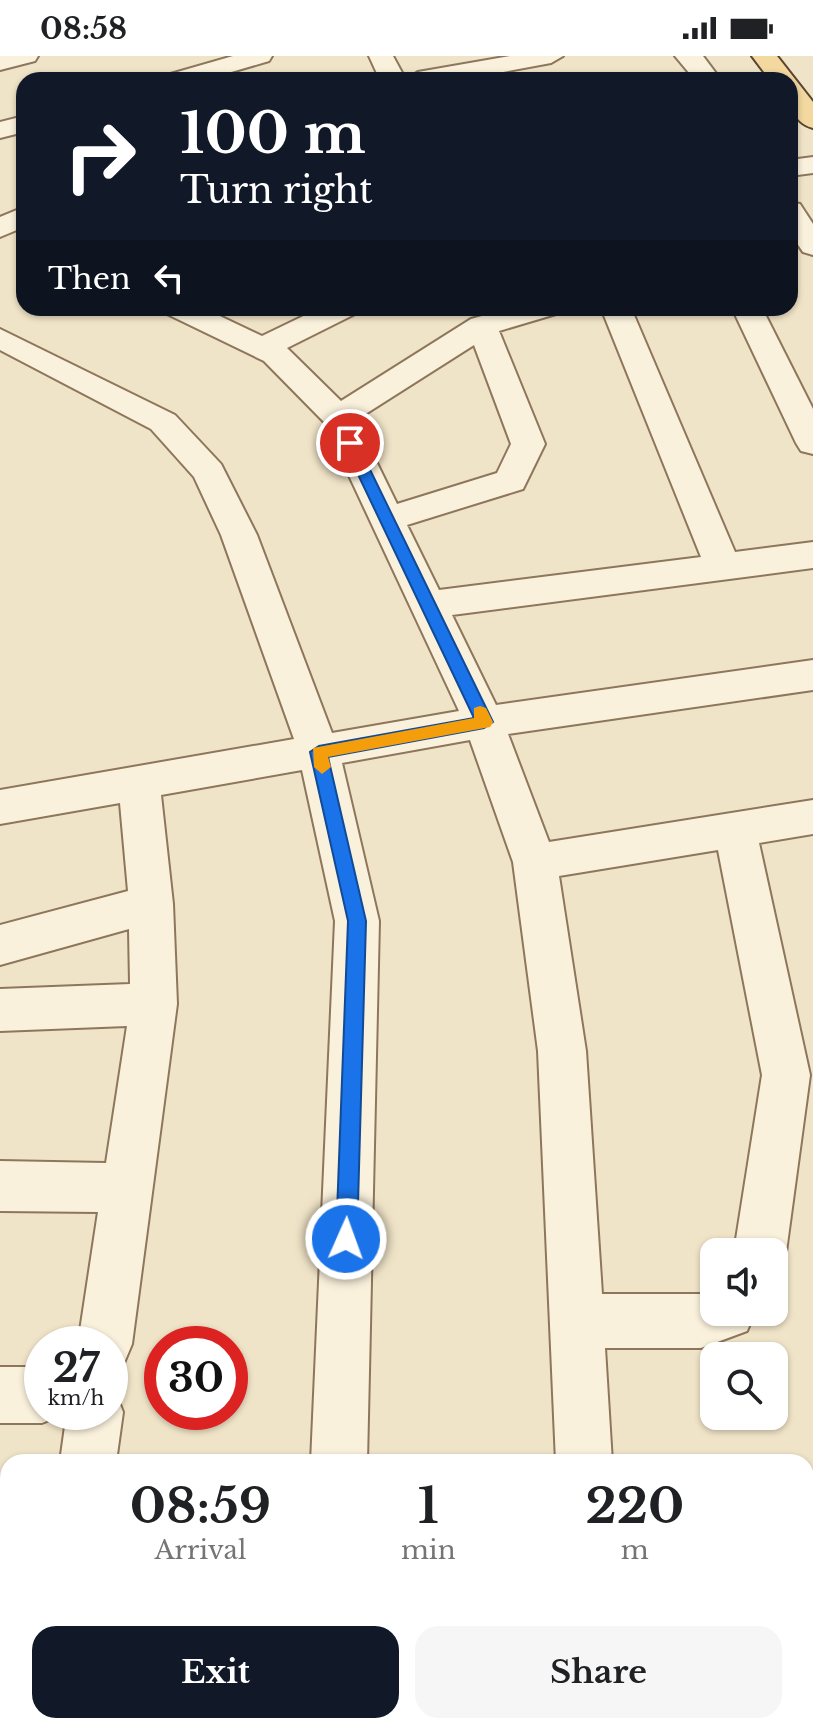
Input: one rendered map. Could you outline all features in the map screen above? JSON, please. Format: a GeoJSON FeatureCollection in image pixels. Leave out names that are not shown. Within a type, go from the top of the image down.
{"type":"FeatureCollection","features":[{"type":"Feature","properties":{"kind":"main road"},"geometry":{"type":"LineString","coordinates":[[764,56],[777,72]]}},
{"type":"Feature","properties":{"kind":"main road"},"geometry":{"type":"LineString","coordinates":[[798,100],[813,120]]}},
{"type":"Feature","properties":{"kind":"street"},"geometry":{"type":"LineString","coordinates":[[0,63],[26,56]]}},
{"type":"Feature","properties":{"kind":"street"},"geometry":{"type":"LineString","coordinates":[[448,72],[486,62],[551,56]]}},
{"type":"Feature","properties":{"kind":"street"},"geometry":{"type":"LineString","coordinates":[[687,56],[703,72]]}},
{"type":"Feature","properties":{"kind":"street"},"geometry":{"type":"LineString","coordinates":[[214,72],[272,60]]}},
{"type":"Feature","properties":{"kind":"street"},"geometry":{"type":"LineString","coordinates":[[798,223],[813,246]]}},
{"type":"Feature","properties":{"kind":"street"},"geometry":{"type":"LineString","coordinates":[[195,316],[275,354],[338,417],[484,722],[535,862],[562,1051],[584,1454]]}},
{"type":"Feature","properties":{"kind":"street"},"geometry":{"type":"LineString","coordinates":[[263,348],[328,316]]}},
{"type":"Feature","properties":{"kind":"street"},"geometry":{"type":"LineString","coordinates":[[338,417],[482,326],[517,316]]}},
{"type":"Feature","properties":{"kind":"street"},"geometry":{"type":"LineString","coordinates":[[619,316],[723,567]]}},
{"type":"Feature","properties":{"kind":"street"},"geometry":{"type":"LineString","coordinates":[[751,316],[813,443]]}},
{"type":"Feature","properties":{"kind":"street"},"geometry":{"type":"LineString","coordinates":[[387,519],[511,481],[528,444],[482,326]]}},
{"type":"Feature","properties":{"kind":"street"},"geometry":{"type":"LineString","coordinates":[[0,338],[163,422],[209,472],[239,535],[319,752],[357,921],[339,1454]]}},
{"type":"Feature","properties":{"kind":"street"},"geometry":{"type":"LineString","coordinates":[[428,605],[813,555]]}},
{"type":"Feature","properties":{"kind":"street"},"geometry":{"type":"LineString","coordinates":[[0,807],[484,722],[813,675]]}},
{"type":"Feature","properties":{"kind":"street"},"geometry":{"type":"LineString","coordinates":[[108,1326],[154,1004],[151,904],[139,782]]}},
{"type":"Feature","properties":{"kind":"street"},"geometry":{"type":"LineString","coordinates":[[535,862],[813,817]]}},
{"type":"Feature","properties":{"kind":"street"},"geometry":{"type":"LineString","coordinates":[[735,829],[786,1075],[762,1238]]}},
{"type":"Feature","properties":{"kind":"street"},"geometry":{"type":"LineString","coordinates":[[0,945],[151,904]]}},
{"type":"Feature","properties":{"kind":"street"},"geometry":{"type":"LineString","coordinates":[[0,1010],[154,1004]]}},
{"type":"Feature","properties":{"kind":"street"},"geometry":{"type":"LineString","coordinates":[[0,1186],[128,1188]]}},
{"type":"Feature","properties":{"kind":"street"},"geometry":{"type":"LineString","coordinates":[[576,1321],[700,1321]]}},
{"type":"Feature","properties":{"kind":"street"},"geometry":{"type":"LineString","coordinates":[[0,1395],[24,1395]]}},
{"type":"Feature","properties":{"kind":"street"},"geometry":{"type":"LineString","coordinates":[[89,1454],[92,1430]]}},
{"type":"Feature","properties":{"kind":"slow traffic"},"geometry":{"type":"LineString","coordinates":[[322,767],[319,752],[484,722],[480,713]]}},
{"type":"Feature","properties":{"kind":"route"},"geometry":{"type":"LineString","coordinates":[[346,1239],[357,921],[319,752],[484,722],[350,443]]}}]}
